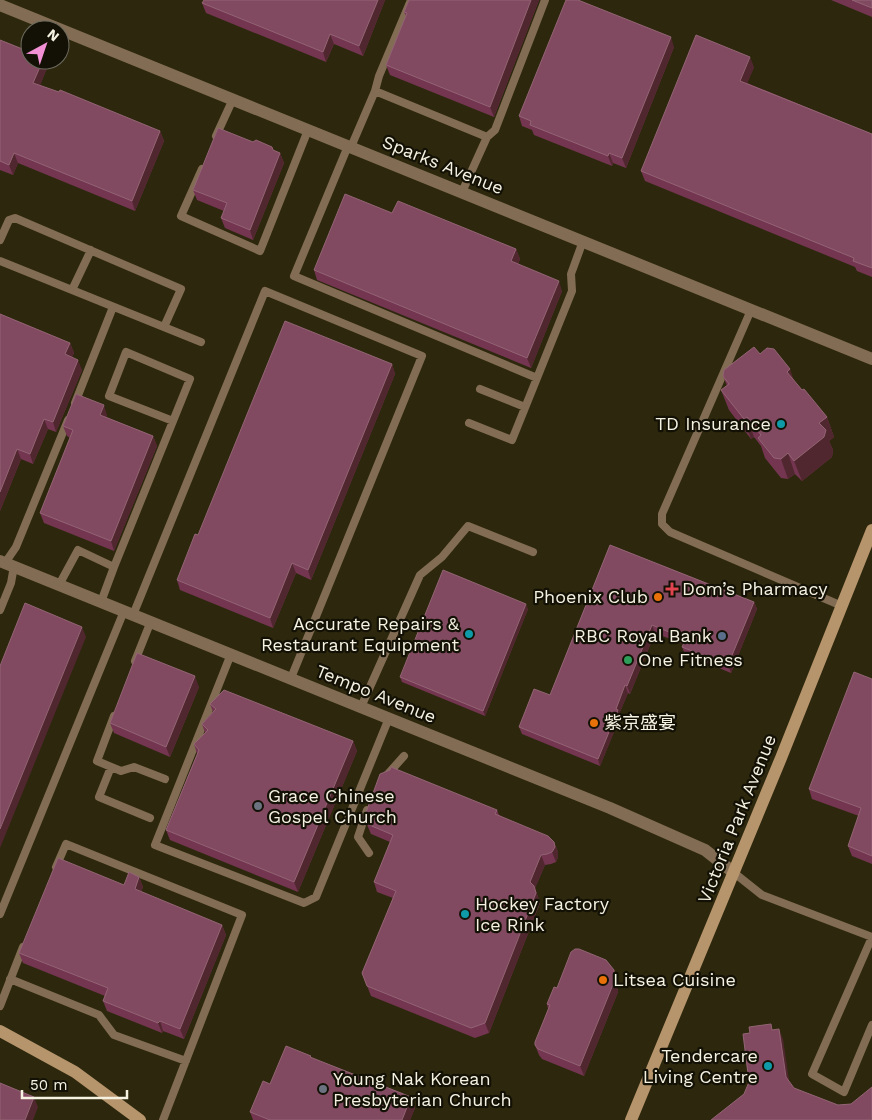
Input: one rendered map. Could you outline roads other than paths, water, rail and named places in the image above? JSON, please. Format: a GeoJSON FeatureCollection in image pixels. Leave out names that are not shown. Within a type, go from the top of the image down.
{"type":"FeatureCollection","features":[{"type":"Feature","properties":{"kind":"main road","name":"Victoria Park Avenue"},"geometry":{"type":"LineString","coordinates":[[631,1120],[872,530]]}},
{"type":"Feature","properties":{"kind":"main road"},"geometry":{"type":"LineString","coordinates":[[0,1031],[75,1072],[140,1120]]}},
{"type":"Feature","properties":{"kind":"street","name":"Sparks Avenue"},"geometry":{"type":"LineString","coordinates":[[0,5],[872,359]]}},
{"type":"Feature","properties":{"kind":"street","name":"Tempo Avenue"},"geometry":{"type":"LineString","coordinates":[[6,563],[610,808],[705,850],[733,872]]}},
{"type":"Feature","properties":{"kind":"lane"},"geometry":{"type":"LineString","coordinates":[[411,0],[379,76],[375,91],[349,146],[294,276],[537,378]]}},
{"type":"Feature","properties":{"kind":"lane"},"geometry":{"type":"LineString","coordinates":[[462,192],[487,137],[495,130],[545,0]]}},
{"type":"Feature","properties":{"kind":"lane"},"geometry":{"type":"LineString","coordinates":[[375,91],[487,137]]}},
{"type":"Feature","properties":{"kind":"lane"},"geometry":{"type":"LineString","coordinates":[[211,148],[233,99]]}},
{"type":"Feature","properties":{"kind":"lane"},"geometry":{"type":"LineString","coordinates":[[204,165],[181,216],[260,251],[308,130]]}},
{"type":"Feature","properties":{"kind":"lane"},"geometry":{"type":"LineString","coordinates":[[0,240],[10,220],[15,218],[181,289],[164,327]]}},
{"type":"Feature","properties":{"kind":"lane"},"geometry":{"type":"LineString","coordinates":[[470,423],[512,440],[572,291],[570,274],[583,241]]}},
{"type":"Feature","properties":{"kind":"lane"},"geometry":{"type":"LineString","coordinates":[[72,290],[91,250]]}},
{"type":"Feature","properties":{"kind":"lane"},"geometry":{"type":"LineString","coordinates":[[0,261],[201,342]]}},
{"type":"Feature","properties":{"kind":"lane"},"geometry":{"type":"LineString","coordinates":[[0,914],[265,291],[422,356],[290,678]]}},
{"type":"Feature","properties":{"kind":"lane"},"geometry":{"type":"LineString","coordinates":[[73,407],[113,307]]}},
{"type":"Feature","properties":{"kind":"lane"},"geometry":{"type":"LineString","coordinates":[[751,310],[662,514],[662,524],[670,532],[842,606]]}},
{"type":"Feature","properties":{"kind":"lane"},"geometry":{"type":"LineString","coordinates":[[101,602],[190,379],[126,352],[109,396],[173,421]]}},
{"type":"Feature","properties":{"kind":"lane"},"geometry":{"type":"LineString","coordinates":[[480,389],[525,407]]}},
{"type":"Feature","properties":{"kind":"lane"},"geometry":{"type":"LineString","coordinates":[[0,610],[10,583],[6,563],[16,547],[69,416]]}},
{"type":"Feature","properties":{"kind":"lane"},"geometry":{"type":"LineString","coordinates":[[361,707],[420,575],[442,557],[468,526],[533,552]]}},
{"type":"Feature","properties":{"kind":"lane"},"geometry":{"type":"LineString","coordinates":[[59,585],[78,550],[114,567]]}},
{"type":"Feature","properties":{"kind":"lane"},"geometry":{"type":"LineString","coordinates":[[130,673],[151,621]]}},
{"type":"Feature","properties":{"kind":"lane"},"geometry":{"type":"LineString","coordinates":[[231,654],[155,845],[304,903],[316,897],[389,718]]}},
{"type":"Feature","properties":{"kind":"lane"},"geometry":{"type":"LineString","coordinates":[[117,708],[97,761],[121,771],[134,767],[164,779]]}},
{"type":"Feature","properties":{"kind":"lane"},"geometry":{"type":"LineString","coordinates":[[380,779],[390,774],[404,756]]}},
{"type":"Feature","properties":{"kind":"lane"},"geometry":{"type":"LineString","coordinates":[[111,767],[99,797],[150,818]]}},
{"type":"Feature","properties":{"kind":"lane"},"geometry":{"type":"LineString","coordinates":[[369,853],[358,837],[370,804]]}},
{"type":"Feature","properties":{"kind":"lane"},"geometry":{"type":"LineString","coordinates":[[55,871],[66,844],[242,915],[162,1120]]}},
{"type":"Feature","properties":{"kind":"lane"},"geometry":{"type":"LineString","coordinates":[[733,872],[762,895],[872,937],[812,1074],[844,1092],[872,1026]]}},
{"type":"Feature","properties":{"kind":"lane"},"geometry":{"type":"LineString","coordinates":[[0,1006],[25,943]]}},
{"type":"Feature","properties":{"kind":"lane"},"geometry":{"type":"LineString","coordinates":[[10,979],[99,1015],[114,1035],[186,1061]]}},
{"type":"Feature","properties":{"kind":"place","name":"TD Insurance"},"geometry":{"type":"Point","coordinates":[781,424]}},
{"type":"Feature","properties":{"kind":"place","name":"Dom’s Pharmacy"},"geometry":{"type":"Point","coordinates":[672,589]}},
{"type":"Feature","properties":{"kind":"place","name":"Phoenix Club"},"geometry":{"type":"Point","coordinates":[658,597]}},
{"type":"Feature","properties":{"kind":"place","name":"Accurate Repairs & Restaurant Equipment"},"geometry":{"type":"Point","coordinates":[469,634]}},
{"type":"Feature","properties":{"kind":"place","name":"RBC Royal Bank"},"geometry":{"type":"Point","coordinates":[722,636]}},
{"type":"Feature","properties":{"kind":"place","name":"One Fitness"},"geometry":{"type":"Point","coordinates":[628,660]}},
{"type":"Feature","properties":{"kind":"place","name":"紫京盛宴"},"geometry":{"type":"Point","coordinates":[594,723]}},
{"type":"Feature","properties":{"kind":"place","name":"Grace Chinese Gospel Church"},"geometry":{"type":"Point","coordinates":[258,806]}},
{"type":"Feature","properties":{"kind":"place","name":"Hockey Factory Ice Rink"},"geometry":{"type":"Point","coordinates":[465,914]}},
{"type":"Feature","properties":{"kind":"place","name":"Litsea Cuisine"},"geometry":{"type":"Point","coordinates":[603,980]}},
{"type":"Feature","properties":{"kind":"place","name":"Tendercare Living Centre"},"geometry":{"type":"Point","coordinates":[768,1066]}},
{"type":"Feature","properties":{"kind":"place","name":"Young Nak Korean Presbyterian Church"},"geometry":{"type":"Point","coordinates":[323,1089]}}]}
